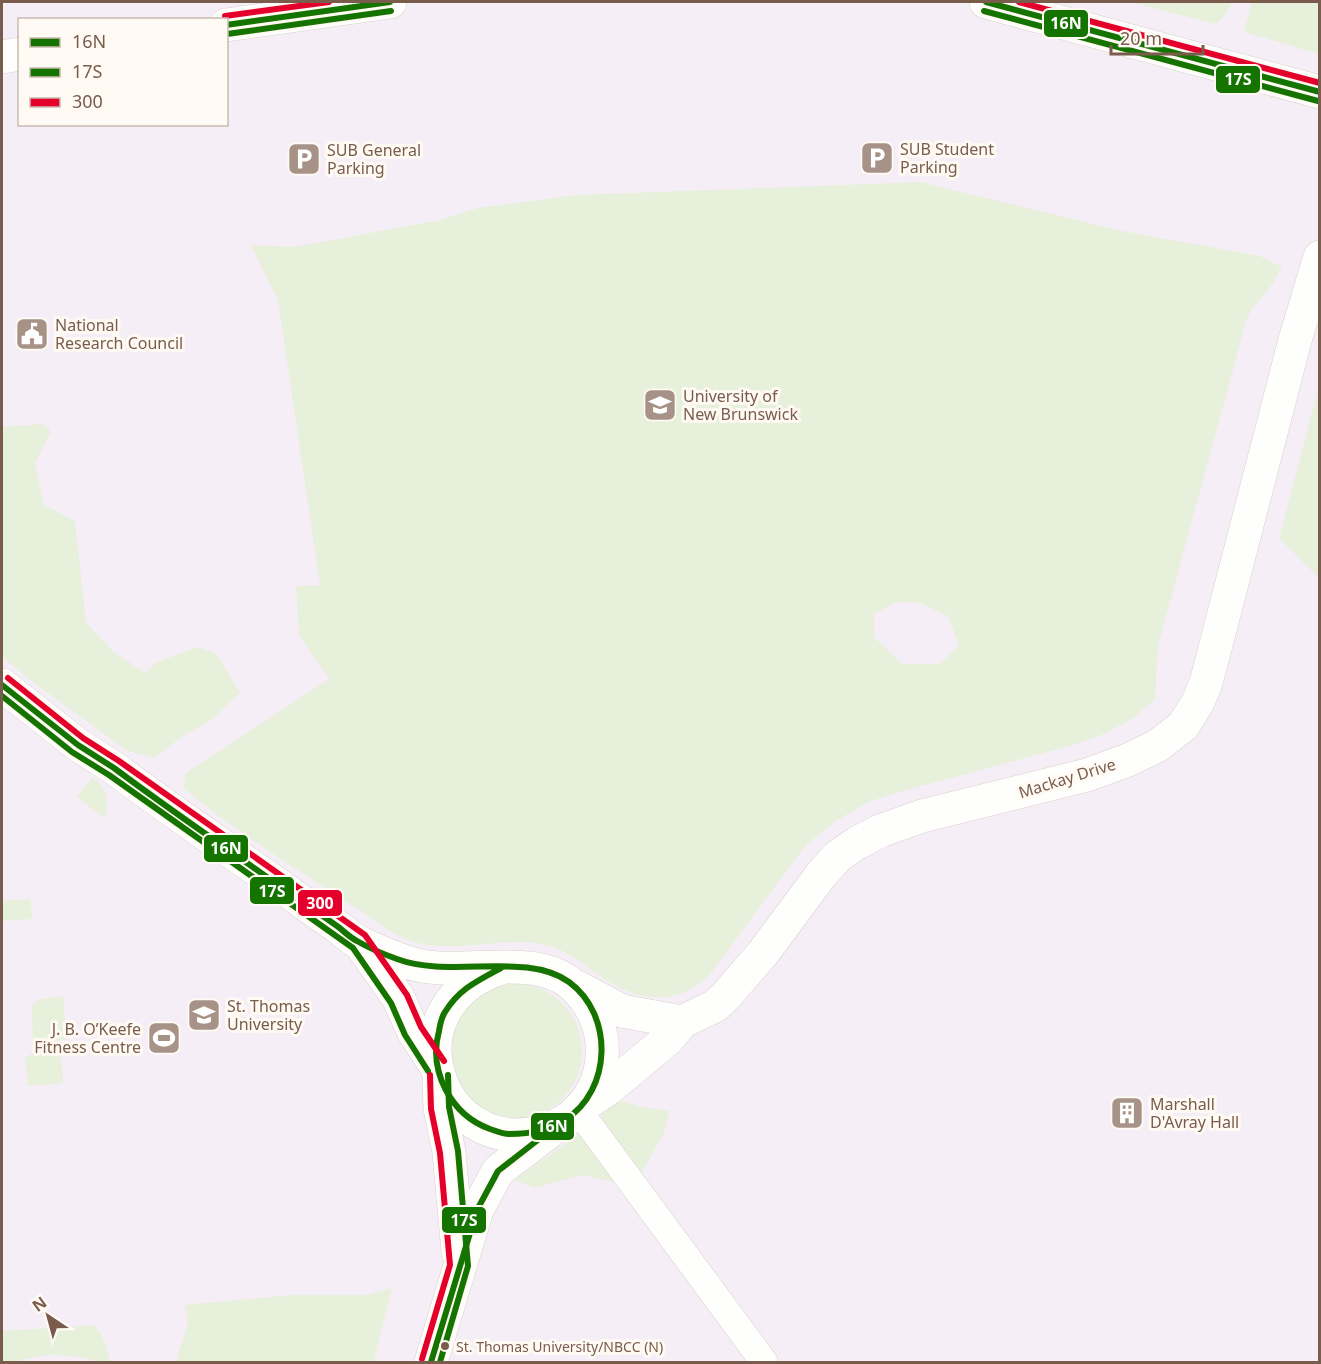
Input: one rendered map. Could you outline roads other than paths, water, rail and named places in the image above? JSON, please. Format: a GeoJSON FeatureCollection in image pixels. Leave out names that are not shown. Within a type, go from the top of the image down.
{"type":"FeatureCollection","features":[{"type":"Feature","properties":{"kind":"street"},"geometry":{"type":"LineString","coordinates":[[228,25],[390,2]]}},
{"type":"Feature","properties":{"kind":"street"},"geometry":{"type":"LineString","coordinates":[[986,2],[1320,92]]}},
{"type":"Feature","properties":{"kind":"street"},"geometry":{"type":"LineString","coordinates":[[2,57],[18,54]]}},
{"type":"Feature","properties":{"kind":"street","name":"Mackay Drive"},"geometry":{"type":"LineString","coordinates":[[576,1120],[608,1089],[660,1046],[682,1022],[715,1006],[734,988],[821,875],[838,856],[857,843],[880,831],[922,816],[1086,776],[1157,746],[1183,726],[1198,702],[1206,683],[1307,345],[1320,257]]}},
{"type":"Feature","properties":{"kind":"street"},"geometry":{"type":"LineString","coordinates":[[2,685],[78,745],[114,768],[359,942],[417,965],[466,969],[530,967],[550,972],[622,1011],[682,1022]]}},
{"type":"Feature","properties":{"kind":"street"},"geometry":{"type":"LineString","coordinates":[[359,942],[399,999],[449,1098],[471,1120],[498,1132],[529,1134],[576,1120]]}},
{"type":"Feature","properties":{"kind":"street"},"geometry":{"type":"LineString","coordinates":[[459,1266],[449,1152],[440,1108],[434,1050],[437,1030],[444,1012],[455,995],[481,975],[501,968]]}},
{"type":"Feature","properties":{"kind":"street"},"geometry":{"type":"LineString","coordinates":[[431,1362],[477,1210],[498,1171],[576,1120],[593,1091],[600,1072],[603,1052],[602,1032],[584,996],[569,982]]}},
{"type":"Feature","properties":{"kind":"street"},"geometry":{"type":"LineString","coordinates":[[576,1120],[764,1362]]}},
{"type":"Feature","properties":{"kind":"place","name":"SUB Student Parking"},"geometry":{"type":"Point","coordinates":[877,158]}},
{"type":"Feature","properties":{"kind":"place","name":"SUB General Parking"},"geometry":{"type":"Point","coordinates":[304,159]}},
{"type":"Feature","properties":{"kind":"place","name":"National Research Council"},"geometry":{"type":"Point","coordinates":[32,334]}},
{"type":"Feature","properties":{"kind":"place","name":"University of New Brunswick"},"geometry":{"type":"Point","coordinates":[660,405]}},
{"type":"Feature","properties":{"kind":"place","name":"St. Thomas University"},"geometry":{"type":"Point","coordinates":[204,1015]}},
{"type":"Feature","properties":{"kind":"place","name":"J. B. O’Keefe Fitness Centre"},"geometry":{"type":"Point","coordinates":[164,1038]}},
{"type":"Feature","properties":{"kind":"place","name":"Marshall D'Avray Hall"},"geometry":{"type":"Point","coordinates":[1127,1113]}},
{"type":"Feature","properties":{"kind":"place","name":"St. Thomas University/NBCC (N)"},"geometry":{"type":"Point","coordinates":[445,1346]}}]}
